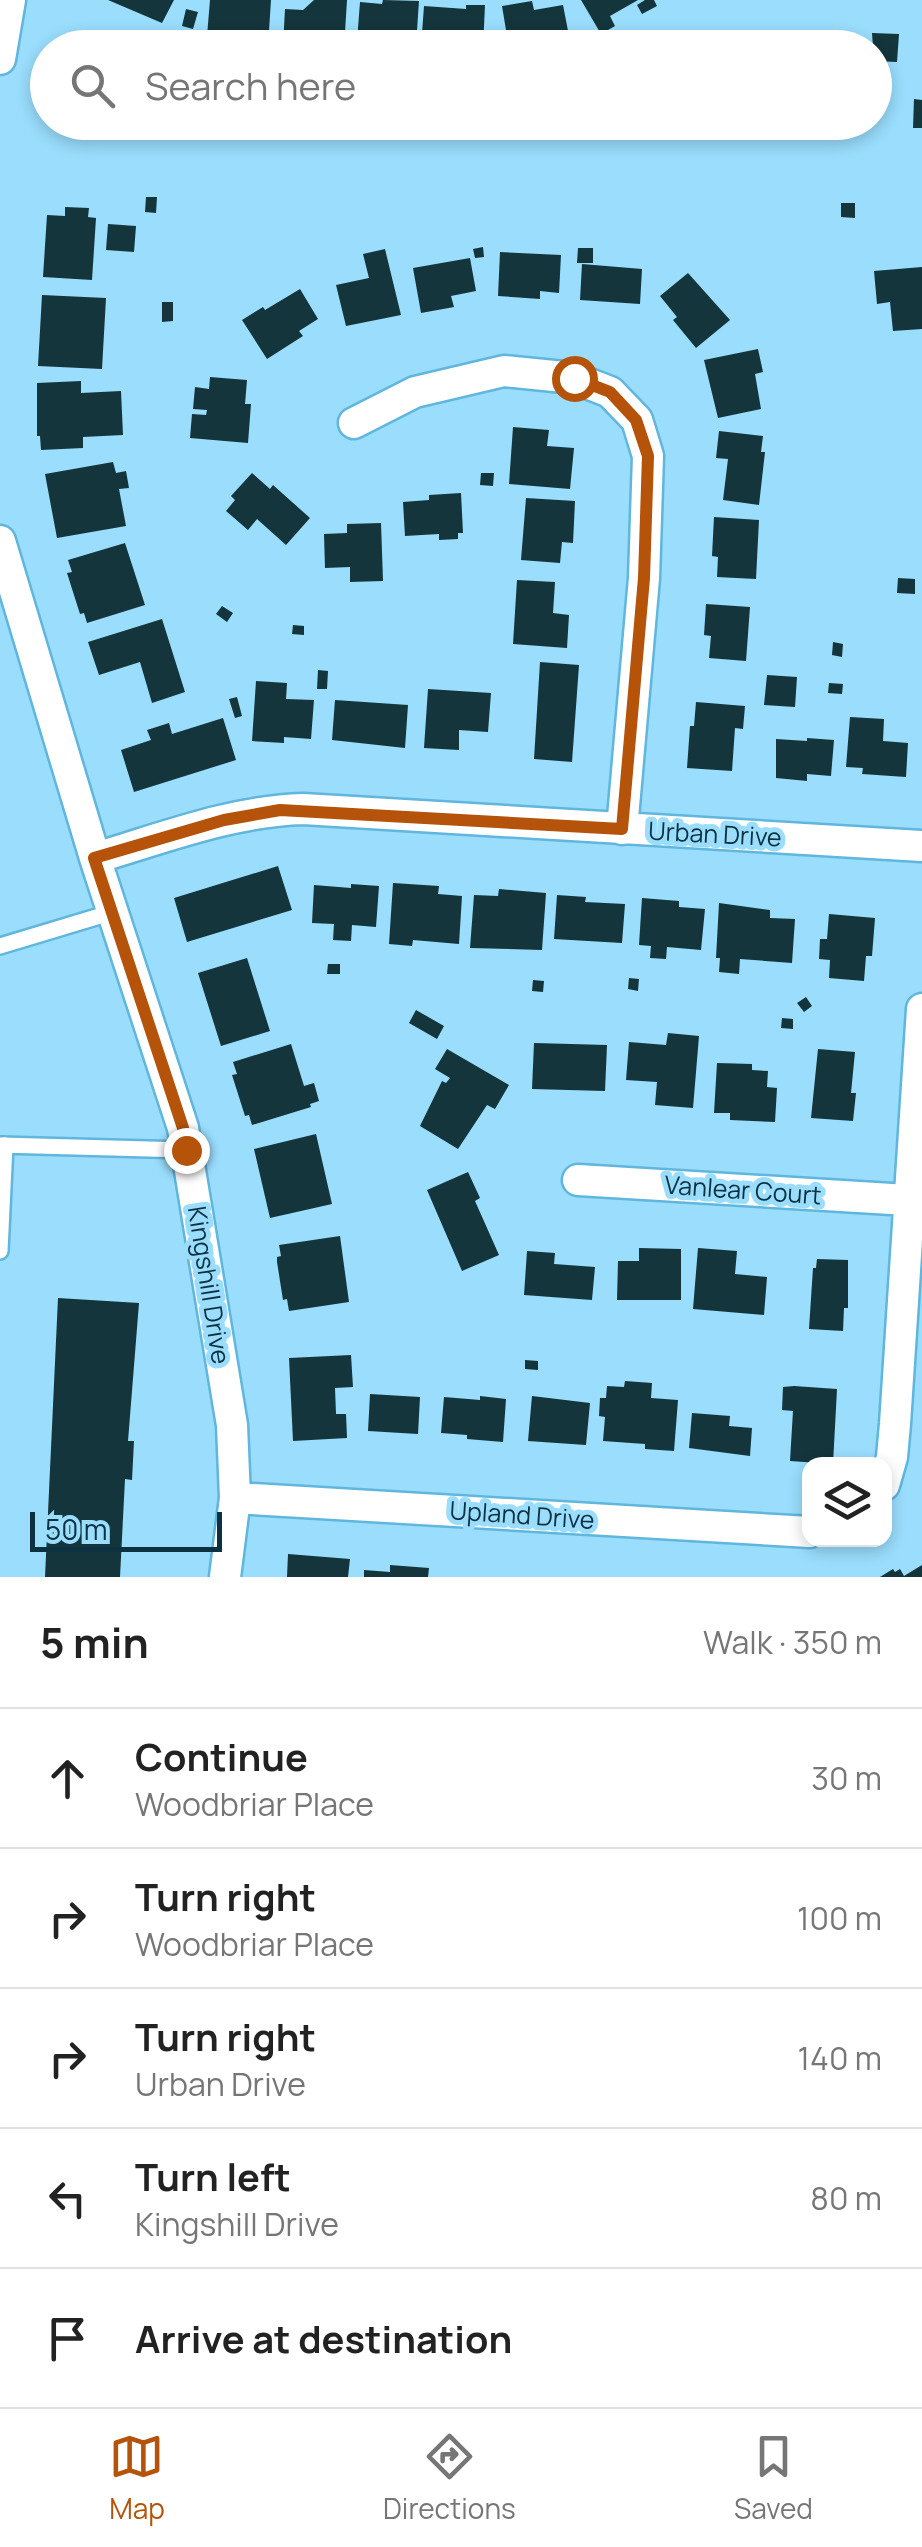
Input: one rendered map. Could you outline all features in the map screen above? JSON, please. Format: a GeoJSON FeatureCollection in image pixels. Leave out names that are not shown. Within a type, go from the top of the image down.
{"type":"FeatureCollection","features":[{"type":"Feature","properties":{"kind":"street"},"geometry":{"type":"LineString","coordinates":[[0,58],[10,0]]}},
{"type":"Feature","properties":{"kind":"street"},"geometry":{"type":"LineString","coordinates":[[354,423],[414,392],[504,371],[574,378],[610,392],[636,420],[648,456],[644,578],[622,829]]}},
{"type":"Feature","properties":{"kind":"street","name":"Kingshill Drive"},"geometry":{"type":"LineString","coordinates":[[0,542],[5,581],[183,1128],[232,1425],[234,1498],[225,1577]]}},
{"type":"Feature","properties":{"kind":"street","name":"Urban Drive"},"geometry":{"type":"LineString","coordinates":[[94,858],[224,820],[280,810],[922,846]]}},
{"type":"Feature","properties":{"kind":"street"},"geometry":{"type":"LineString","coordinates":[[892,1457],[922,1009]]}},
{"type":"Feature","properties":{"kind":"street","name":"Vanlear Court"},"geometry":{"type":"LineString","coordinates":[[578,1180],[908,1200]]}},
{"type":"Feature","properties":{"kind":"street","name":"Upland Drive"},"geometry":{"type":"LineString","coordinates":[[234,1498],[802,1532]]}},
{"type":"Feature","properties":{"kind":"lane"},"geometry":{"type":"LineString","coordinates":[[0,946],[113,912]]}},
{"type":"Feature","properties":{"kind":"lane"},"geometry":{"type":"LineString","coordinates":[[0,1252],[2,1145],[186,1150]]}},
{"type":"Feature","properties":{"kind":"building"},"geometry":{"type":"Polygon","coordinates":[[[108,0],[174,0],[162,23],[108,0]]]}},
{"type":"Feature","properties":{"kind":"building"},"geometry":{"type":"Polygon","coordinates":[[[210,0],[271,0],[269,30],[208,30],[210,0]]]}},
{"type":"Feature","properties":{"kind":"building"},"geometry":{"type":"Polygon","coordinates":[[[314,0],[347,0],[345,30],[284,30],[285,9],[303,10],[314,0]]]}},
{"type":"Feature","properties":{"kind":"building"},"geometry":{"type":"Polygon","coordinates":[[[383,0],[419,1],[417,30],[358,30],[360,2],[382,4],[383,0]]]}},
{"type":"Feature","properties":{"kind":"building"},"geometry":{"type":"Polygon","coordinates":[[[581,0],[638,0],[610,16],[615,26],[599,30],[581,0]]]}},
{"type":"Feature","properties":{"kind":"building"},"geometry":{"type":"Polygon","coordinates":[[[654,0],[657,6],[642,14],[637,5],[654,0]]]}},
{"type":"Feature","properties":{"kind":"building"},"geometry":{"type":"Polygon","coordinates":[[[532,1],[534,10],[563,5],[568,30],[506,30],[502,6],[532,1]]]}},
{"type":"Feature","properties":{"kind":"building"},"geometry":{"type":"Polygon","coordinates":[[[466,5],[485,5],[484,30],[422,30],[424,6],[466,9],[466,5]]]}},
{"type":"Feature","properties":{"kind":"building"},"geometry":{"type":"Polygon","coordinates":[[[186,9],[198,12],[193,29],[182,26],[186,9]]]}},
{"type":"Feature","properties":{"kind":"building"},"geometry":{"type":"Polygon","coordinates":[[[892,34],[899,34],[897,62],[892,62],[892,34]]]}},
{"type":"Feature","properties":{"kind":"building"},"geometry":{"type":"Polygon","coordinates":[[[914,99],[922,100],[922,128],[913,128],[914,99]]]}},
{"type":"Feature","properties":{"kind":"building"},"geometry":{"type":"Polygon","coordinates":[[[146,197],[157,197],[156,213],[145,212],[146,197]]]}},
{"type":"Feature","properties":{"kind":"building"},"geometry":{"type":"Polygon","coordinates":[[[841,203],[855,203],[855,218],[841,217],[841,203]]]}},
{"type":"Feature","properties":{"kind":"building"},"geometry":{"type":"Polygon","coordinates":[[[65,207],[89,208],[88,217],[96,218],[92,280],[43,277],[47,215],[65,216],[65,207]]]}},
{"type":"Feature","properties":{"kind":"building"},"geometry":{"type":"Polygon","coordinates":[[[108,224],[136,226],[134,252],[106,250],[108,224]]]}},
{"type":"Feature","properties":{"kind":"building"},"geometry":{"type":"Polygon","coordinates":[[[483,247],[484,257],[475,258],[473,249],[483,247]]]}},
{"type":"Feature","properties":{"kind":"building"},"geometry":{"type":"Polygon","coordinates":[[[578,248],[593,248],[593,263],[577,263],[578,248]]]}},
{"type":"Feature","properties":{"kind":"building"},"geometry":{"type":"Polygon","coordinates":[[[385,249],[401,315],[346,326],[336,285],[369,278],[363,254],[385,249]]]}},
{"type":"Feature","properties":{"kind":"building"},"geometry":{"type":"Polygon","coordinates":[[[500,252],[561,255],[559,293],[540,291],[540,299],[498,296],[500,252]]]}},
{"type":"Feature","properties":{"kind":"building"},"geometry":{"type":"Polygon","coordinates":[[[470,258],[476,291],[451,296],[454,307],[421,313],[413,268],[470,258]]]}},
{"type":"Feature","properties":{"kind":"building"},"geometry":{"type":"Polygon","coordinates":[[[582,264],[642,269],[640,304],[580,300],[582,264]]]}},
{"type":"Feature","properties":{"kind":"building"},"geometry":{"type":"Polygon","coordinates":[[[922,267],[922,329],[893,331],[890,302],[877,304],[874,271],[922,267]]]}},
{"type":"Feature","properties":{"kind":"building"},"geometry":{"type":"Polygon","coordinates":[[[688,273],[730,320],[696,348],[660,296],[688,273]]]}},
{"type":"Feature","properties":{"kind":"building"},"geometry":{"type":"Polygon","coordinates":[[[300,289],[318,319],[299,331],[303,336],[267,359],[242,320],[300,289]]]}},
{"type":"Feature","properties":{"kind":"building"},"geometry":{"type":"Polygon","coordinates":[[[42,295],[106,298],[102,369],[38,366],[42,295]]]}},
{"type":"Feature","properties":{"kind":"building"},"geometry":{"type":"Polygon","coordinates":[[[162,302],[173,302],[173,321],[162,322],[162,302]]]}},
{"type":"Feature","properties":{"kind":"building"},"geometry":{"type":"Polygon","coordinates":[[[758,349],[763,372],[755,374],[761,409],[718,418],[704,360],[758,349]]]}},
{"type":"Feature","properties":{"kind":"building"},"geometry":{"type":"Polygon","coordinates":[[[210,377],[247,380],[245,404],[251,404],[248,443],[190,438],[192,414],[206,415],[207,410],[193,409],[195,387],[209,389],[210,377]]]}},
{"type":"Feature","properties":{"kind":"building"},"geometry":{"type":"Polygon","coordinates":[[[81,381],[81,393],[121,391],[123,435],[83,437],[83,448],[41,450],[37,436],[37,383],[81,381]]]}},
{"type":"Feature","properties":{"kind":"building"},"geometry":{"type":"Polygon","coordinates":[[[513,427],[549,430],[547,446],[574,448],[570,489],[509,484],[513,427]]]}},
{"type":"Feature","properties":{"kind":"building"},"geometry":{"type":"Polygon","coordinates":[[[719,431],[763,436],[759,505],[723,500],[728,459],[716,458],[719,431]]]}},
{"type":"Feature","properties":{"kind":"building"},"geometry":{"type":"Polygon","coordinates":[[[113,462],[116,473],[126,471],[129,488],[119,489],[126,526],[57,538],[45,474],[113,462]]]}},
{"type":"Feature","properties":{"kind":"building"},"geometry":{"type":"Polygon","coordinates":[[[252,473],[270,489],[273,485],[310,518],[286,545],[257,519],[248,530],[226,511],[235,500],[231,496],[252,473]]]}},
{"type":"Feature","properties":{"kind":"building"},"geometry":{"type":"Polygon","coordinates":[[[481,473],[494,473],[493,486],[480,485],[481,473]]]}},
{"type":"Feature","properties":{"kind":"building"},"geometry":{"type":"Polygon","coordinates":[[[461,493],[463,533],[458,533],[458,539],[439,540],[439,534],[405,536],[403,502],[461,493]]]}},
{"type":"Feature","properties":{"kind":"building"},"geometry":{"type":"Polygon","coordinates":[[[526,498],[575,501],[573,543],[562,542],[560,563],[521,560],[526,498]]]}},
{"type":"Feature","properties":{"kind":"building"},"geometry":{"type":"Polygon","coordinates":[[[714,517],[759,520],[756,579],[717,577],[718,557],[712,556],[714,517]]]}},
{"type":"Feature","properties":{"kind":"building"},"geometry":{"type":"Polygon","coordinates":[[[381,523],[383,581],[350,582],[350,567],[325,568],[324,534],[347,533],[347,524],[381,523]]]}},
{"type":"Feature","properties":{"kind":"building"},"geometry":{"type":"Polygon","coordinates":[[[125,543],[145,605],[87,623],[84,613],[80,614],[67,573],[72,572],[68,560],[125,543]]]}},
{"type":"Feature","properties":{"kind":"building"},"geometry":{"type":"Polygon","coordinates":[[[898,578],[915,579],[915,594],[897,593],[898,578]]]}},
{"type":"Feature","properties":{"kind":"building"},"geometry":{"type":"Polygon","coordinates":[[[517,580],[555,582],[553,613],[569,615],[567,648],[513,644],[517,580]]]}},
{"type":"Feature","properties":{"kind":"building"},"geometry":{"type":"Polygon","coordinates":[[[706,604],[750,607],[746,661],[709,658],[711,636],[704,635],[706,604]]]}},
{"type":"Feature","properties":{"kind":"building"},"geometry":{"type":"Polygon","coordinates":[[[222,606],[233,613],[227,622],[216,614],[222,606]]]}},
{"type":"Feature","properties":{"kind":"building"},"geometry":{"type":"Polygon","coordinates":[[[162,619],[185,692],[152,703],[140,662],[99,675],[88,642],[162,619]]]}},
{"type":"Feature","properties":{"kind":"building"},"geometry":{"type":"Polygon","coordinates":[[[293,625],[304,626],[304,635],[292,634],[293,625]]]}},
{"type":"Feature","properties":{"kind":"building"},"geometry":{"type":"Polygon","coordinates":[[[833,642],[843,644],[842,657],[832,655],[833,642]]]}},
{"type":"Feature","properties":{"kind":"building"},"geometry":{"type":"Polygon","coordinates":[[[540,662],[579,665],[572,762],[534,759],[540,662]]]}},
{"type":"Feature","properties":{"kind":"building"},"geometry":{"type":"Polygon","coordinates":[[[318,670],[328,671],[327,689],[317,689],[318,670]]]}},
{"type":"Feature","properties":{"kind":"building"},"geometry":{"type":"Polygon","coordinates":[[[767,675],[797,677],[795,707],[764,705],[767,675]]]}},
{"type":"Feature","properties":{"kind":"building"},"geometry":{"type":"Polygon","coordinates":[[[256,681],[287,683],[286,699],[314,700],[311,739],[284,737],[284,743],[252,741],[256,681]]]}},
{"type":"Feature","properties":{"kind":"building"},"geometry":{"type":"Polygon","coordinates":[[[829,683],[843,684],[842,694],[828,693],[829,683]]]}},
{"type":"Feature","properties":{"kind":"building"},"geometry":{"type":"Polygon","coordinates":[[[428,689],[491,693],[488,732],[459,730],[459,750],[424,748],[428,689]]]}},
{"type":"Feature","properties":{"kind":"building"},"geometry":{"type":"Polygon","coordinates":[[[237,697],[242,716],[235,718],[229,699],[237,697]]]}},
{"type":"Feature","properties":{"kind":"building"},"geometry":{"type":"Polygon","coordinates":[[[335,700],[408,705],[405,748],[332,740],[335,700]]]}},
{"type":"Feature","properties":{"kind":"building"},"geometry":{"type":"Polygon","coordinates":[[[696,702],[745,706],[743,729],[735,728],[732,771],[687,768],[696,702]]]}},
{"type":"Feature","properties":{"kind":"building"},"geometry":{"type":"Polygon","coordinates":[[[850,717],[884,719],[883,741],[908,743],[906,777],[862,774],[863,768],[846,767],[850,717]]]}},
{"type":"Feature","properties":{"kind":"building"},"geometry":{"type":"Polygon","coordinates":[[[223,718],[236,760],[134,792],[121,750],[151,740],[147,730],[169,723],[172,734],[223,718]]]}},
{"type":"Feature","properties":{"kind":"building"},"geometry":{"type":"Polygon","coordinates":[[[776,739],[834,740],[831,776],[807,774],[807,781],[776,778],[776,739]]]}},
{"type":"Feature","properties":{"kind":"building"},"geometry":{"type":"Polygon","coordinates":[[[278,866],[292,910],[187,942],[174,898],[278,866]]]}},
{"type":"Feature","properties":{"kind":"building"},"geometry":{"type":"Polygon","coordinates":[[[393,883],[439,886],[438,894],[462,896],[459,944],[413,940],[412,946],[389,944],[393,883]]]}},
{"type":"Feature","properties":{"kind":"building"},"geometry":{"type":"Polygon","coordinates":[[[351,884],[379,886],[376,927],[352,925],[351,941],[333,940],[334,924],[312,923],[314,885],[351,888],[351,884]]]}},
{"type":"Feature","properties":{"kind":"building"},"geometry":{"type":"Polygon","coordinates":[[[499,889],[546,893],[542,950],[470,948],[474,895],[498,896],[499,889]]]}},
{"type":"Feature","properties":{"kind":"building"},"geometry":{"type":"Polygon","coordinates":[[[557,895],[586,897],[585,902],[625,904],[622,943],[554,939],[557,895]]]}},
{"type":"Feature","properties":{"kind":"building"},"geometry":{"type":"Polygon","coordinates":[[[642,898],[679,901],[679,907],[705,909],[701,950],[667,947],[666,959],[650,958],[651,946],[639,945],[642,898]]]}},
{"type":"Feature","properties":{"kind":"building"},"geometry":{"type":"Polygon","coordinates":[[[719,903],[770,910],[770,918],[795,919],[792,963],[740,959],[739,974],[719,972],[719,903]]]}},
{"type":"Feature","properties":{"kind":"building"},"geometry":{"type":"Polygon","coordinates":[[[829,914],[875,918],[872,956],[866,956],[864,981],[829,978],[830,960],[819,959],[820,939],[827,939],[829,914]]]}},
{"type":"Feature","properties":{"kind":"building"},"geometry":{"type":"Polygon","coordinates":[[[247,958],[270,1031],[221,1046],[198,973],[247,958]]]}},
{"type":"Feature","properties":{"kind":"building"},"geometry":{"type":"Polygon","coordinates":[[[328,964],[340,964],[340,974],[327,974],[328,964]]]}},
{"type":"Feature","properties":{"kind":"building"},"geometry":{"type":"Polygon","coordinates":[[[629,978],[639,979],[638,991],[628,989],[629,978]]]}},
{"type":"Feature","properties":{"kind":"building"},"geometry":{"type":"Polygon","coordinates":[[[533,980],[544,981],[543,992],[532,991],[533,980]]]}},
{"type":"Feature","properties":{"kind":"building"},"geometry":{"type":"Polygon","coordinates":[[[806,997],[812,1006],[804,1012],[797,1003],[806,997]]]}},
{"type":"Feature","properties":{"kind":"building"},"geometry":{"type":"Polygon","coordinates":[[[416,1010],[444,1026],[437,1039],[409,1023],[416,1010]]]}},
{"type":"Feature","properties":{"kind":"building"},"geometry":{"type":"Polygon","coordinates":[[[782,1018],[793,1019],[793,1029],[781,1028],[782,1018]]]}},
{"type":"Feature","properties":{"kind":"building"},"geometry":{"type":"Polygon","coordinates":[[[668,1033],[699,1036],[693,1108],[655,1105],[657,1082],[626,1080],[629,1042],[666,1045],[668,1033]]]}},
{"type":"Feature","properties":{"kind":"building"},"geometry":{"type":"Polygon","coordinates":[[[534,1043],[607,1045],[605,1091],[532,1089],[534,1043]]]}},
{"type":"Feature","properties":{"kind":"building"},"geometry":{"type":"Polygon","coordinates":[[[291,1044],[304,1086],[314,1083],[319,1101],[252,1125],[249,1115],[245,1116],[232,1075],[237,1074],[233,1062],[291,1044]]]}},
{"type":"Feature","properties":{"kind":"building"},"geometry":{"type":"Polygon","coordinates":[[[447,1049],[509,1085],[495,1109],[487,1105],[458,1149],[420,1126],[442,1081],[446,1083],[450,1078],[435,1069],[447,1049]]]}},
{"type":"Feature","properties":{"kind":"building"},"geometry":{"type":"Polygon","coordinates":[[[818,1049],[855,1052],[853,1121],[811,1118],[818,1049]]]}},
{"type":"Feature","properties":{"kind":"building"},"geometry":{"type":"Polygon","coordinates":[[[717,1063],[752,1064],[752,1070],[768,1071],[767,1087],[777,1088],[775,1122],[730,1120],[730,1113],[714,1113],[717,1063]]]}},
{"type":"Feature","properties":{"kind":"building"},"geometry":{"type":"Polygon","coordinates":[[[316,1134],[332,1204],[270,1218],[254,1149],[316,1134]]]}},
{"type":"Feature","properties":{"kind":"building"},"geometry":{"type":"Polygon","coordinates":[[[468,1172],[480,1198],[475,1201],[499,1255],[462,1271],[427,1190],[468,1172]]]}},
{"type":"Feature","properties":{"kind":"building"},"geometry":{"type":"Polygon","coordinates":[[[340,1236],[349,1302],[289,1311],[287,1299],[283,1300],[277,1262],[281,1256],[279,1245],[340,1236]]]}},
{"type":"Feature","properties":{"kind":"building"},"geometry":{"type":"Polygon","coordinates":[[[639,1248],[681,1249],[681,1300],[617,1300],[618,1261],[639,1261],[639,1248]]]}},
{"type":"Feature","properties":{"kind":"building"},"geometry":{"type":"Polygon","coordinates":[[[698,1248],[737,1251],[735,1274],[767,1277],[764,1315],[693,1309],[698,1248]]]}},
{"type":"Feature","properties":{"kind":"building"},"geometry":{"type":"Polygon","coordinates":[[[527,1251],[555,1253],[554,1264],[595,1267],[592,1300],[524,1295],[527,1251]]]}},
{"type":"Feature","properties":{"kind":"building"},"geometry":{"type":"Polygon","coordinates":[[[817,1259],[848,1260],[848,1308],[844,1308],[843,1331],[809,1329],[817,1259]]]}},
{"type":"Feature","properties":{"kind":"building"},"geometry":{"type":"Polygon","coordinates":[[[58,1298],[139,1303],[128,1441],[134,1441],[132,1480],[125,1479],[120,1577],[45,1577],[58,1298]]]}},
{"type":"Feature","properties":{"kind":"building"},"geometry":{"type":"Polygon","coordinates":[[[351,1355],[353,1387],[335,1388],[336,1414],[346,1414],[347,1438],[293,1441],[289,1358],[351,1355]]]}},
{"type":"Feature","properties":{"kind":"building"},"geometry":{"type":"Polygon","coordinates":[[[525,1360],[538,1361],[538,1370],[525,1369],[525,1360]]]}},
{"type":"Feature","properties":{"kind":"building"},"geometry":{"type":"Polygon","coordinates":[[[625,1381],[652,1383],[651,1398],[678,1400],[674,1451],[603,1441],[605,1417],[599,1416],[600,1398],[606,1398],[607,1386],[624,1387],[625,1381]]]}},
{"type":"Feature","properties":{"kind":"building"},"geometry":{"type":"Polygon","coordinates":[[[783,1387],[837,1389],[833,1457],[790,1461],[793,1411],[782,1410],[783,1387]]]}},
{"type":"Feature","properties":{"kind":"building"},"geometry":{"type":"Polygon","coordinates":[[[370,1394],[420,1397],[418,1434],[368,1431],[370,1394]]]}},
{"type":"Feature","properties":{"kind":"building"},"geometry":{"type":"Polygon","coordinates":[[[480,1396],[506,1399],[503,1442],[441,1433],[444,1397],[480,1400],[480,1396]]]}},
{"type":"Feature","properties":{"kind":"building"},"geometry":{"type":"Polygon","coordinates":[[[532,1396],[590,1403],[586,1445],[528,1441],[532,1396]]]}},
{"type":"Feature","properties":{"kind":"building"},"geometry":{"type":"Polygon","coordinates":[[[692,1413],[730,1416],[729,1426],[752,1428],[750,1456],[689,1448],[692,1413]]]}},
{"type":"Feature","properties":{"kind":"building"},"geometry":{"type":"Polygon","coordinates":[[[288,1554],[350,1559],[348,1577],[287,1577],[288,1554]]]}},
{"type":"Feature","properties":{"kind":"building"},"geometry":{"type":"Polygon","coordinates":[[[390,1565],[429,1568],[428,1577],[364,1577],[364,1570],[390,1572],[390,1565]]]}},
{"type":"Feature","properties":{"kind":"building"},"geometry":{"type":"Polygon","coordinates":[[[922,1565],[922,1577],[880,1577],[893,1569],[900,1569],[904,1576],[922,1565]]]}},
{"type":"Feature","properties":{"kind":"route"},"geometry":{"type":"LineString","coordinates":[[186,1150],[183,1128],[94,858],[224,820],[280,810],[622,829],[636,702],[648,456],[636,420],[610,392],[574,378]]}}]}
